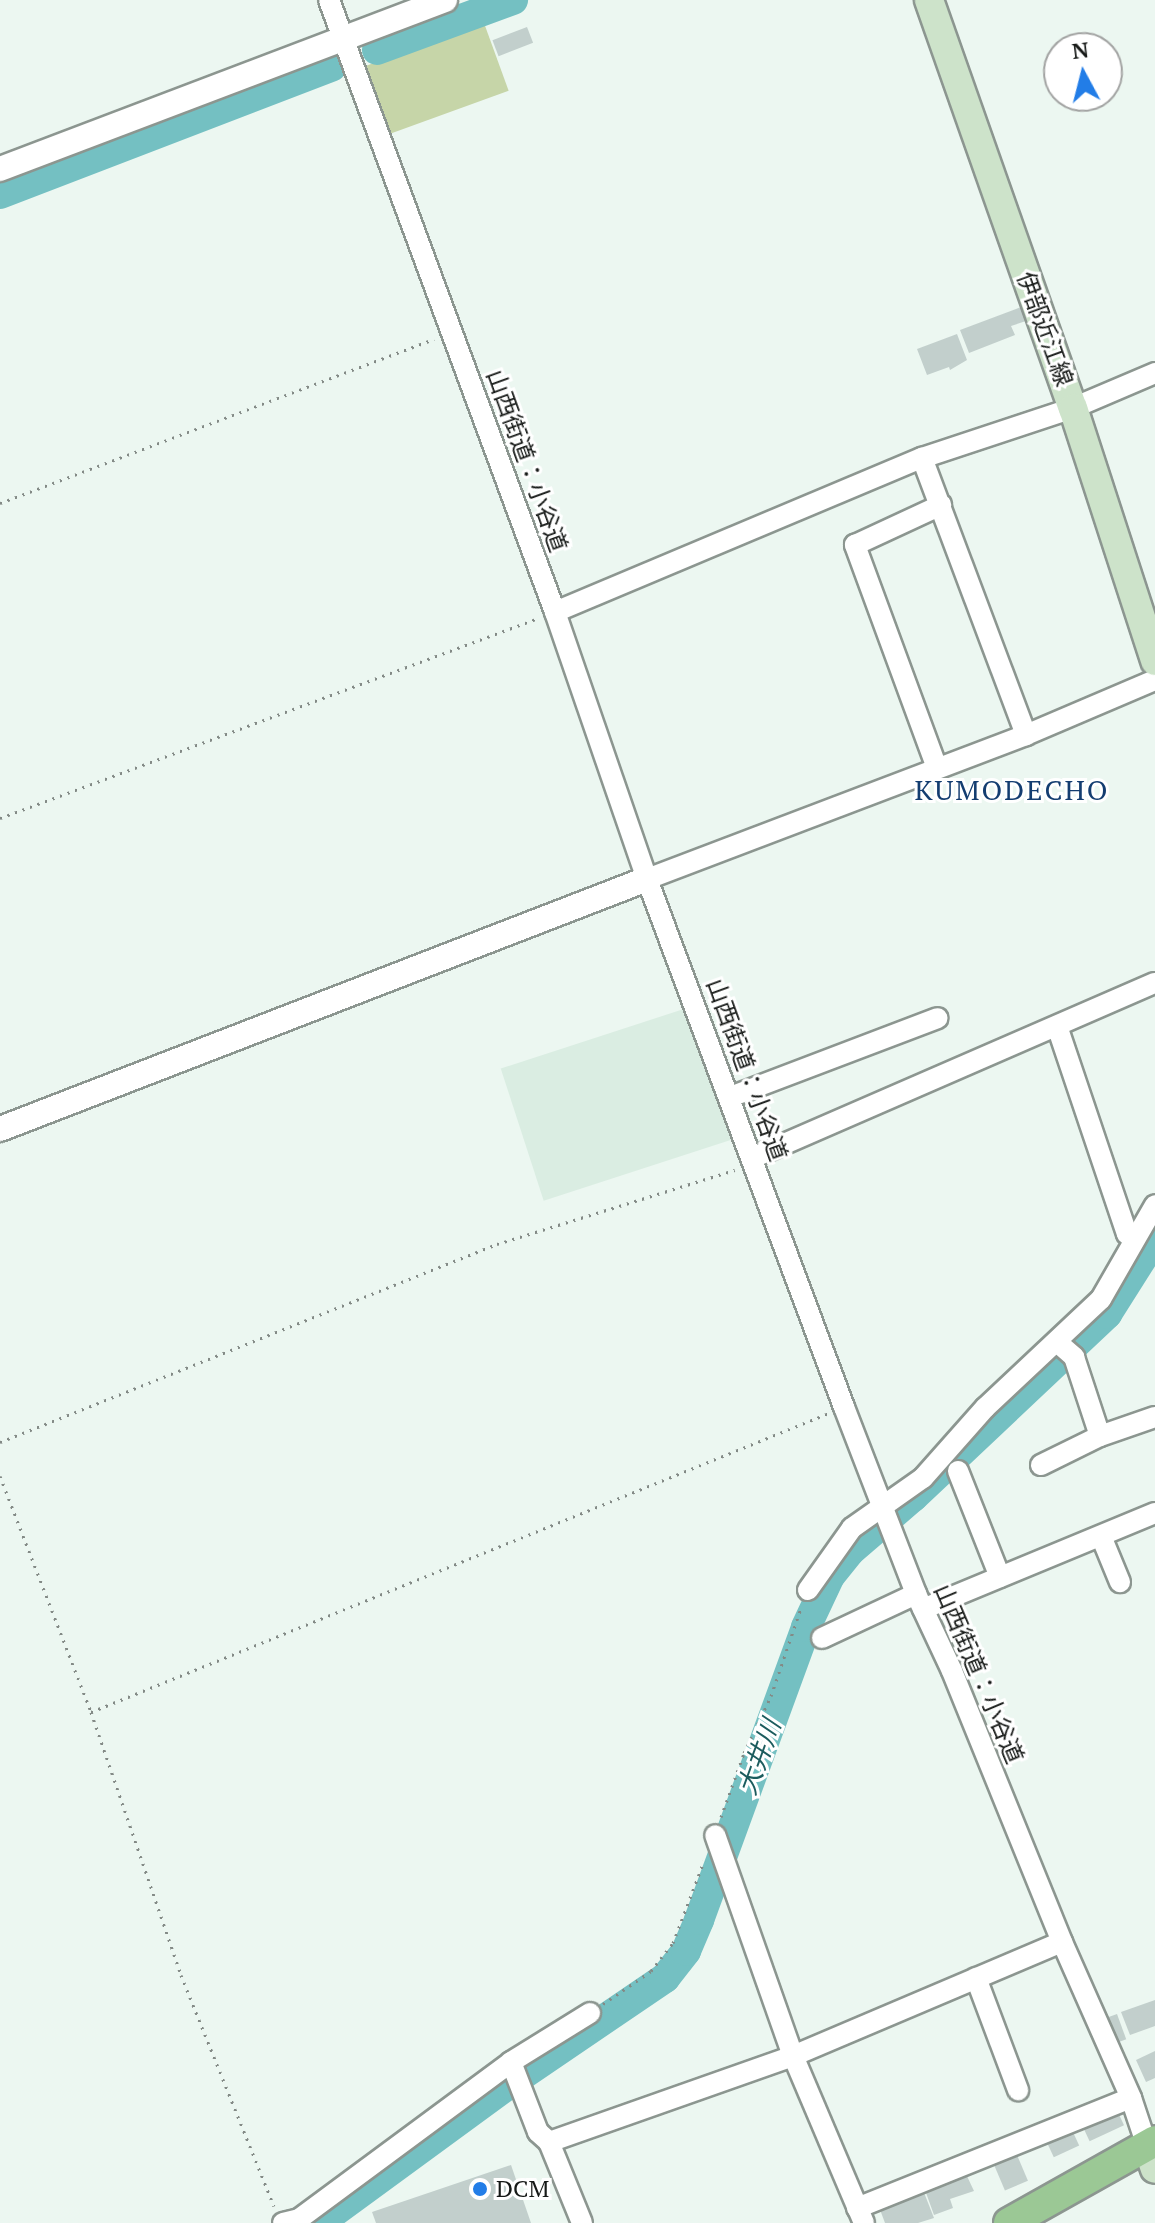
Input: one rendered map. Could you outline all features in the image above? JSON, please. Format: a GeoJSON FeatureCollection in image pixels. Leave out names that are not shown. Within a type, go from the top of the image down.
{"type":"FeatureCollection","features":[{"type":"Feature","properties":{"kind":"main road","name":"伊部近江線"},"geometry":{"type":"LineString","coordinates":[[929,0],[1073,408],[1155,661]]}},
{"type":"Feature","properties":{"kind":"main road"},"geometry":{"type":"LineString","coordinates":[[1009,2223],[1153,2155]]}},
{"type":"Feature","properties":{"kind":"main road"},"geometry":{"type":"LineString","coordinates":[[1045,2223],[1153,2155]]}},
{"type":"Feature","properties":{"kind":"street","name":"山西街道：小谷道"},"geometry":{"type":"LineString","coordinates":[[329,0],[555,612],[647,879],[844,1407],[919,1601],[1153,2155]]}},
{"type":"Feature","properties":{"kind":"street"},"geometry":{"type":"LineString","coordinates":[[0,169],[445,0]]}},
{"type":"Feature","properties":{"kind":"street"},"geometry":{"type":"LineString","coordinates":[[555,612],[922,458],[1073,408],[1155,373]]}},
{"type":"Feature","properties":{"kind":"street"},"geometry":{"type":"LineString","coordinates":[[922,458],[1026,735]]}},
{"type":"Feature","properties":{"kind":"street"},"geometry":{"type":"LineString","coordinates":[[937,768],[855,545],[941,505]]}},
{"type":"Feature","properties":{"kind":"street"},"geometry":{"type":"LineString","coordinates":[[0,1129],[1026,735],[1155,680]]}},
{"type":"Feature","properties":{"kind":"street"},"geometry":{"type":"LineString","coordinates":[[753,1161],[1155,983]]}},
{"type":"Feature","properties":{"kind":"street"},"geometry":{"type":"LineString","coordinates":[[730,1097],[938,1018]]}},
{"type":"Feature","properties":{"kind":"street"},"geometry":{"type":"LineString","coordinates":[[1057,1026],[1127,1234],[1135,1239]]}},
{"type":"Feature","properties":{"kind":"street"},"geometry":{"type":"LineString","coordinates":[[808,1590],[852,1528],[923,1478],[985,1408],[1101,1299],[1155,1205]]}},
{"type":"Feature","properties":{"kind":"street"},"geometry":{"type":"LineString","coordinates":[[1057,1342],[1074,1357],[1100,1436]]}},
{"type":"Feature","properties":{"kind":"street"},"geometry":{"type":"LineString","coordinates":[[1041,1465],[1100,1436],[1155,1417]]}},
{"type":"Feature","properties":{"kind":"street"},"geometry":{"type":"LineString","coordinates":[[958,1471],[1000,1577]]}},
{"type":"Feature","properties":{"kind":"street"},"geometry":{"type":"LineString","coordinates":[[822,1638],[919,1601],[1000,1577],[1155,1513]]}},
{"type":"Feature","properties":{"kind":"street"},"geometry":{"type":"LineString","coordinates":[[1101,1536],[1120,1582]]}},
{"type":"Feature","properties":{"kind":"street"},"geometry":{"type":"LineString","coordinates":[[715,1835],[793,2056],[861,2216],[1131,2098]]}},
{"type":"Feature","properties":{"kind":"street"},"geometry":{"type":"LineString","coordinates":[[549,2142],[793,2056],[1062,1942]]}},
{"type":"Feature","properties":{"kind":"street"},"geometry":{"type":"LineString","coordinates":[[976,1978],[1018,2090]]}},
{"type":"Feature","properties":{"kind":"street"},"geometry":{"type":"LineString","coordinates":[[283,2222],[299,2219],[511,2062],[590,2013]]}},
{"type":"Feature","properties":{"kind":"street"},"geometry":{"type":"LineString","coordinates":[[511,2062],[538,2132],[549,2142],[582,2223]]}},
{"type":"Feature","properties":{"kind":"path"},"geometry":{"type":"LineString","coordinates":[[0,503],[453,332]]}},
{"type":"Feature","properties":{"kind":"path"},"geometry":{"type":"LineString","coordinates":[[0,818],[555,612]]}},
{"type":"Feature","properties":{"kind":"path"},"geometry":{"type":"LineString","coordinates":[[0,1442],[497,1244],[753,1161]]}},
{"type":"Feature","properties":{"kind":"path"},"geometry":{"type":"LineString","coordinates":[[91,1712],[844,1407]]}},
{"type":"Feature","properties":{"kind":"path"},"geometry":{"type":"LineString","coordinates":[[0,1476],[91,1712],[181,1975],[272,2202],[283,2222]]}},
{"type":"Feature","properties":{"kind":"path"},"geometry":{"type":"LineString","coordinates":[[590,2013],[651,1971],[673,1943],[744,1753],[771,1696],[808,1590]]}},
{"type":"Feature","properties":{"kind":"shaded area"},"geometry":{"type":"Polygon","coordinates":[[[690,1007],[733,1139],[544,1201],[501,1068],[690,1007]]]}},
{"type":"Feature","properties":{"kind":"green space"},"geometry":{"type":"Polygon","coordinates":[[[484,23],[509,91],[387,135],[363,67],[484,23]]]}},
{"type":"Feature","properties":{"kind":"building"},"geometry":{"type":"Polygon","coordinates":[[[527,27],[533,43],[499,56],[492,40],[527,27]]]}},
{"type":"Feature","properties":{"kind":"building"},"geometry":{"type":"Polygon","coordinates":[[[1021,307],[1026,321],[1011,326],[1015,335],[969,353],[960,330],[1021,307]]]}},
{"type":"Feature","properties":{"kind":"building"},"geometry":{"type":"Polygon","coordinates":[[[957,334],[967,360],[950,370],[949,367],[927,375],[917,349],[957,334]]]}},
{"type":"Feature","properties":{"kind":"building"},"geometry":{"type":"Polygon","coordinates":[[[1155,2000],[1155,2026],[1130,2035],[1121,2012],[1155,2000]]]}},
{"type":"Feature","properties":{"kind":"building"},"geometry":{"type":"Polygon","coordinates":[[[1117,2014],[1126,2039],[1110,2045],[1101,2020],[1117,2014]]]}},
{"type":"Feature","properties":{"kind":"building"},"geometry":{"type":"Polygon","coordinates":[[[1155,2051],[1155,2078],[1146,2082],[1136,2060],[1155,2051]]]}},
{"type":"Feature","properties":{"kind":"building"},"geometry":{"type":"Polygon","coordinates":[[[1116,2108],[1124,2125],[1090,2141],[1082,2124],[1116,2108]]]}},
{"type":"Feature","properties":{"kind":"building"},"geometry":{"type":"Polygon","coordinates":[[[1072,2130],[1079,2145],[1054,2157],[1047,2142],[1072,2130]]]}},
{"type":"Feature","properties":{"kind":"building"},"geometry":{"type":"Polygon","coordinates":[[[1017,2155],[1028,2181],[1005,2191],[994,2165],[1017,2155]]]}},
{"type":"Feature","properties":{"kind":"building","name":"DCM"},"geometry":{"type":"Polygon","coordinates":[[[511,2165],[531,2223],[376,2223],[372,2212],[511,2165]]]}},
{"type":"Feature","properties":{"kind":"building"},"geometry":{"type":"Polygon","coordinates":[[[966,2174],[974,2191],[950,2199],[953,2208],[934,2215],[925,2190],[966,2174]]]}},
{"type":"Feature","properties":{"kind":"building"},"geometry":{"type":"Polygon","coordinates":[[[923,2190],[934,2218],[918,2223],[885,2223],[879,2207],[923,2190]]]}},
{"type":"Feature","properties":{"kind":"waterway"},"geometry":{"type":"LineString","coordinates":[[377,50],[513,0]]}},
{"type":"Feature","properties":{"kind":"waterway"},"geometry":{"type":"LineString","coordinates":[[0,194],[331,67]]}},
{"type":"Feature","properties":{"kind":"waterway","name":"大井川"},"geometry":{"type":"LineString","coordinates":[[319,2223],[509,2084],[665,1978],[686,1951],[699,1920],[806,1627],[830,1576],[850,1551],[913,1497],[1107,1314],[1155,1238]]}},
{"type":"Feature","properties":{"kind":"place","name":"DCM"},"geometry":{"type":"Point","coordinates":[480,2189]}},
{"type":"Feature","properties":{"kind":"district","name":"KUMODECHO"},"geometry":{"type":"Point","coordinates":[1012,790]}}]}
